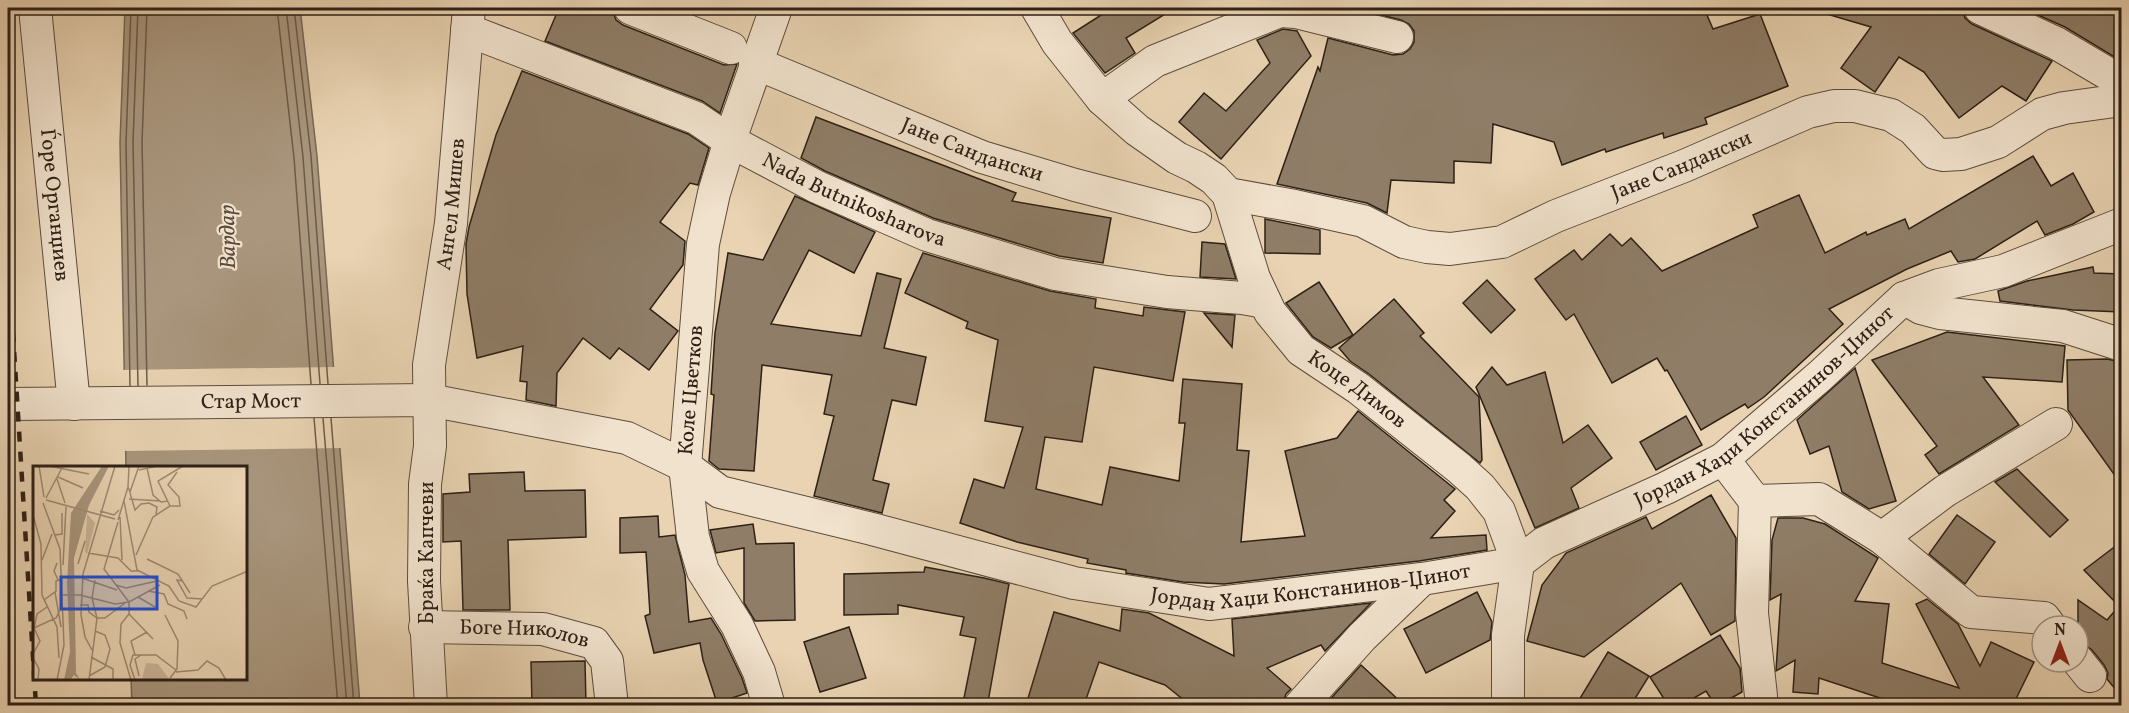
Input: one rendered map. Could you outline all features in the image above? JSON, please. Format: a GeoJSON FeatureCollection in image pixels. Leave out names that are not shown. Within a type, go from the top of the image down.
{"type":"FeatureCollection","features":[{"type":"Feature","properties":{"kind":"street","name":"Ѓоре Органџиев"},"geometry":{"type":"LineString","coordinates":[[35,8],[74,404]]}},
{"type":"Feature","properties":{"kind":"street","name":"Јане Сандански"},"geometry":{"type":"LineString","coordinates":[[630,8],[982,157],[1195,216]]}},
{"type":"Feature","properties":{"kind":"street","name":"Коле Цветков"},"geometry":{"type":"LineString","coordinates":[[769,705],[759,672],[736,625],[703,571],[693,537],[685,466],[703,244],[714,192],[730,141],[743,56],[776,8]]}},
{"type":"Feature","properties":{"kind":"street"},"geometry":{"type":"LineString","coordinates":[[1036,8],[1057,42],[1102,99],[1137,130],[1177,158],[1205,173],[1228,194]]}},
{"type":"Feature","properties":{"kind":"street"},"geometry":{"type":"LineString","coordinates":[[1980,8],[2056,43],[2121,82]]}},
{"type":"Feature","properties":{"kind":"street"},"geometry":{"type":"LineString","coordinates":[[1102,99],[1155,62],[1237,16],[1288,11],[1397,37]]}},
{"type":"Feature","properties":{"kind":"street","name":"Nada Butnikosharova"},"geometry":{"type":"LineString","coordinates":[[468,19],[696,118],[730,141],[817,187],[927,235],[1044,270],[1167,292],[1265,302]]}},
{"type":"Feature","properties":{"kind":"street","name":"Ангел Мишев"},"geometry":{"type":"LineString","coordinates":[[429,400],[429,365],[451,223],[468,19]]}},
{"type":"Feature","properties":{"kind":"street","name":"Јане Сандански"},"geometry":{"type":"LineString","coordinates":[[1228,194],[1363,221],[1404,242],[1450,249],[1502,242],[1556,216],[1684,166],[1808,112],[1834,106],[1855,106],[1891,115],[1914,129],[1935,153],[1943,155],[1961,154],[1998,142],[2042,114],[2064,108],[2121,100]]}},
{"type":"Feature","properties":{"kind":"street","name":"Коце Димов"},"geometry":{"type":"LineString","coordinates":[[1228,194],[1254,278],[1270,312],[1301,350],[1358,388],[1480,487],[1499,511],[1518,563]]}},
{"type":"Feature","properties":{"kind":"street","name":"Јордан Хаџи Констанинов-Џинот"},"geometry":{"type":"LineString","coordinates":[[429,400],[627,438],[685,466],[720,492],[872,529],[1074,583],[1209,604],[1422,579],[1518,563],[1544,543],[1724,459],[1820,376],[1904,298],[1939,285],[2003,271],[2121,224]]}},
{"type":"Feature","properties":{"kind":"street"},"geometry":{"type":"LineString","coordinates":[[1904,298],[1922,308],[1940,314],[2063,326],[2121,345]]}},
{"type":"Feature","properties":{"kind":"street","name":"Стар Мост"},"geometry":{"type":"LineString","coordinates":[[74,404],[429,400]]}},
{"type":"Feature","properties":{"kind":"street","name":"Браќа Капчеви"},"geometry":{"type":"LineString","coordinates":[[429,400],[430,446],[426,484],[423,582],[431,705]]}},
{"type":"Feature","properties":{"kind":"street"},"geometry":{"type":"LineString","coordinates":[[8,404],[74,404]]}},
{"type":"Feature","properties":{"kind":"street"},"geometry":{"type":"LineString","coordinates":[[1882,538],[1945,491],[2056,424]]}},
{"type":"Feature","properties":{"kind":"street"},"geometry":{"type":"LineString","coordinates":[[1724,459],[1755,501],[1752,613],[1761,696]]}},
{"type":"Feature","properties":{"kind":"street"},"geometry":{"type":"LineString","coordinates":[[1755,501],[1819,499],[1882,538],[1971,612],[2030,617]]}},
{"type":"Feature","properties":{"kind":"street"},"geometry":{"type":"LineString","coordinates":[[1508,705],[1508,635],[1518,563]]}},
{"type":"Feature","properties":{"kind":"street"},"geometry":{"type":"LineString","coordinates":[[1299,705],[1422,579]]}},
{"type":"Feature","properties":{"kind":"street","name":"Боге Николов"},"geometry":{"type":"LineString","coordinates":[[426,627],[543,629],[594,643],[607,661],[612,705]]}},
{"type":"Feature","properties":{"kind":"water","name":"Вардар"},"geometry":{"type":"Polygon","coordinates":[[[125,8],[300,8],[317,156],[360,705],[132,705],[131,680],[248,680],[248,466],[126,466],[120,142],[125,8]]]}},
{"type":"Feature","properties":{"kind":"pier"},"geometry":{"type":"Polygon","coordinates":[[[336,367],[342,448],[123,451],[121,370],[336,367]]]}},
{"type":"Feature","properties":{"kind":"building"},"geometry":{"type":"Polygon","coordinates":[[[559,8],[601,8],[613,12],[616,20],[623,25],[724,65],[737,64],[720,113],[702,101],[545,41],[559,8]]]}},
{"type":"Feature","properties":{"kind":"building"},"geometry":{"type":"Polygon","coordinates":[[[1112,8],[1175,8],[1126,38],[1135,53],[1105,73],[1073,33],[1112,8]]]}},
{"type":"Feature","properties":{"kind":"building"},"geometry":{"type":"Polygon","coordinates":[[[1353,8],[1704,8],[1713,29],[1760,14],[1788,86],[1705,118],[1707,124],[1664,138],[1663,133],[1606,152],[1605,149],[1562,165],[1554,142],[1493,124],[1491,163],[1454,161],[1454,183],[1391,180],[1387,213],[1367,203],[1277,184],[1318,67],[1320,71],[1328,38],[1393,55],[1403,54],[1414,42],[1414,31],[1409,24],[1353,8]]]}},
{"type":"Feature","properties":{"kind":"building"},"geometry":{"type":"Polygon","coordinates":[[[1831,8],[1962,8],[1965,18],[1972,24],[2052,61],[2026,101],[2002,86],[1959,118],[1924,72],[1899,57],[1875,92],[1841,68],[1871,27],[1830,15],[1831,8]]]}},
{"type":"Feature","properties":{"kind":"building"},"geometry":{"type":"Polygon","coordinates":[[[2022,8],[2121,8],[2121,61],[2065,27],[2022,8]]]}},
{"type":"Feature","properties":{"kind":"building"},"geometry":{"type":"Polygon","coordinates":[[[1283,29],[1297,31],[1311,56],[1221,159],[1179,122],[1204,93],[1226,111],[1270,63],[1257,40],[1283,29]]]}},
{"type":"Feature","properties":{"kind":"building"},"geometry":{"type":"Polygon","coordinates":[[[522,71],[688,134],[709,148],[698,185],[690,183],[660,222],[685,241],[683,265],[650,309],[678,331],[649,370],[619,348],[610,359],[583,338],[557,373],[556,406],[526,400],[527,382],[520,381],[523,346],[477,358],[467,294],[466,244],[469,227],[496,135],[522,71]]]}},
{"type":"Feature","properties":{"kind":"building"},"geometry":{"type":"Polygon","coordinates":[[[816,117],[1016,193],[1012,201],[1111,218],[1103,263],[1059,256],[933,218],[825,171],[801,158],[816,117]]]}},
{"type":"Feature","properties":{"kind":"building"},"geometry":{"type":"Polygon","coordinates":[[[2033,156],[2051,186],[2073,173],[2094,212],[2073,224],[2045,235],[2037,221],[1975,259],[1958,262],[1951,251],[1907,269],[1829,309],[1843,324],[1764,397],[1748,408],[1745,404],[1701,430],[1667,370],[1665,371],[1657,358],[1612,383],[1574,314],[1566,320],[1535,279],[1574,250],[1582,260],[1610,234],[1622,246],[1631,238],[1662,271],[1758,227],[1753,215],[1799,195],[1825,253],[1866,232],[1867,235],[1905,219],[1909,229],[2033,156]]]}},
{"type":"Feature","properties":{"kind":"building"},"geometry":{"type":"Polygon","coordinates":[[[795,196],[875,232],[854,273],[809,250],[771,324],[861,336],[877,273],[901,279],[884,348],[926,357],[916,405],[892,400],[873,480],[889,484],[882,513],[814,496],[834,416],[824,414],[832,375],[762,365],[754,471],[719,469],[709,461],[714,395],[711,394],[715,333],[728,253],[763,260],[795,196]]]}},
{"type":"Feature","properties":{"kind":"building"},"geometry":{"type":"Polygon","coordinates":[[[1265,219],[1320,230],[1320,254],[1265,253],[1265,219]]]}},
{"type":"Feature","properties":{"kind":"building"},"geometry":{"type":"Polygon","coordinates":[[[1202,242],[1225,244],[1236,279],[1200,277],[1202,242]]]}},
{"type":"Feature","properties":{"kind":"building"},"geometry":{"type":"Polygon","coordinates":[[[923,253],[1050,291],[1096,299],[1095,308],[1143,316],[1144,307],[1185,312],[1173,381],[1094,367],[1082,442],[1045,437],[1036,489],[1102,505],[1110,467],[1179,481],[1185,423],[1179,423],[1183,379],[1242,384],[1237,450],[1249,451],[1241,542],[1305,536],[1285,451],[1337,438],[1358,411],[1455,489],[1444,500],[1455,511],[1431,538],[1486,535],[1487,550],[1419,561],[1224,584],[1183,582],[1126,573],[1126,570],[1087,563],[1088,559],[1017,542],[960,523],[974,479],[1004,488],[1023,427],[985,421],[998,340],[966,328],[968,322],[905,293],[923,253]]]}},
{"type":"Feature","properties":{"kind":"building"},"geometry":{"type":"Polygon","coordinates":[[[2093,267],[2094,273],[2121,274],[2121,312],[2073,310],[2000,301],[1998,291],[2027,281],[2093,267]]]}},
{"type":"Feature","properties":{"kind":"building"},"geometry":{"type":"Polygon","coordinates":[[[1487,280],[1515,310],[1491,333],[1463,303],[1487,280]]]}},
{"type":"Feature","properties":{"kind":"building"},"geometry":{"type":"Polygon","coordinates":[[[1319,282],[1353,335],[1331,348],[1313,337],[1286,303],[1319,282]]]}},
{"type":"Feature","properties":{"kind":"building"},"geometry":{"type":"Polygon","coordinates":[[[1394,299],[1424,333],[1420,336],[1479,397],[1482,460],[1480,463],[1350,361],[1339,348],[1394,299]]]}},
{"type":"Feature","properties":{"kind":"building"},"geometry":{"type":"Polygon","coordinates":[[[1204,313],[1235,315],[1232,347],[1204,313]]]}},
{"type":"Feature","properties":{"kind":"building"},"geometry":{"type":"Polygon","coordinates":[[[1947,332],[2065,346],[2062,382],[1983,377],[2019,425],[1939,474],[1925,455],[1937,446],[1872,360],[1947,332]]]}},
{"type":"Feature","properties":{"kind":"building"},"geometry":{"type":"Polygon","coordinates":[[[2107,359],[2121,362],[2121,484],[2068,410],[2067,360],[2107,359]]]}},
{"type":"Feature","properties":{"kind":"building"},"geometry":{"type":"Polygon","coordinates":[[[1492,367],[1507,385],[1545,372],[1563,443],[1588,425],[1612,458],[1571,488],[1579,508],[1535,528],[1476,387],[1492,367]]]}},
{"type":"Feature","properties":{"kind":"building"},"geometry":{"type":"Polygon","coordinates":[[[1855,368],[1896,501],[1869,509],[1842,492],[1829,446],[1810,454],[1797,420],[1855,368]]]}},
{"type":"Feature","properties":{"kind":"building"},"geometry":{"type":"Polygon","coordinates":[[[1686,416],[1702,445],[1656,470],[1640,442],[1686,416]]]}},
{"type":"Feature","properties":{"kind":"building"},"geometry":{"type":"Polygon","coordinates":[[[2017,469],[2068,520],[2050,537],[1995,482],[2017,469]]]}},
{"type":"Feature","properties":{"kind":"building"},"geometry":{"type":"Polygon","coordinates":[[[524,472],[525,491],[585,490],[586,537],[508,540],[510,610],[463,610],[461,541],[443,542],[443,494],[470,492],[469,474],[524,472]]]}},
{"type":"Feature","properties":{"kind":"building"},"geometry":{"type":"Polygon","coordinates":[[[1711,495],[1736,538],[1735,621],[1711,635],[1681,583],[1584,657],[1527,641],[1542,585],[1566,553],[1646,517],[1652,529],[1711,495]]]}},
{"type":"Feature","properties":{"kind":"building"},"geometry":{"type":"Polygon","coordinates":[[[1957,515],[1995,542],[1965,584],[1929,554],[1957,515]]]}},
{"type":"Feature","properties":{"kind":"building"},"geometry":{"type":"Polygon","coordinates":[[[658,516],[659,537],[675,535],[685,575],[689,622],[711,618],[721,634],[747,693],[717,703],[700,643],[654,653],[645,616],[650,614],[646,552],[620,553],[620,518],[658,516]]]}},
{"type":"Feature","properties":{"kind":"building"},"geometry":{"type":"Polygon","coordinates":[[[1778,518],[1803,518],[1825,524],[1878,558],[1855,601],[1889,604],[1882,663],[1959,688],[1916,604],[1927,599],[1958,624],[1980,666],[1991,642],[2030,660],[2030,670],[2013,705],[1879,705],[1883,699],[1819,678],[1818,694],[1793,692],[1795,660],[1776,671],[1781,594],[1770,600],[1772,540],[1778,518]]]}},
{"type":"Feature","properties":{"kind":"building"},"geometry":{"type":"Polygon","coordinates":[[[753,524],[756,544],[794,543],[795,620],[755,621],[744,603],[744,548],[716,553],[710,530],[753,524]]]}},
{"type":"Feature","properties":{"kind":"building"},"geometry":{"type":"Polygon","coordinates":[[[2121,542],[2121,696],[2107,679],[2108,673],[2104,665],[2090,649],[2090,614],[2078,614],[2078,600],[2107,620],[2119,606],[2084,570],[2121,542]]]}},
{"type":"Feature","properties":{"kind":"building"},"geometry":{"type":"Polygon","coordinates":[[[925,567],[1009,584],[988,702],[964,698],[976,638],[960,635],[964,617],[898,605],[898,614],[844,615],[844,574],[924,572],[925,567]]]}},
{"type":"Feature","properties":{"kind":"building"},"geometry":{"type":"Polygon","coordinates":[[[1477,592],[1492,622],[1490,640],[1426,673],[1404,629],[1477,592]]]}},
{"type":"Feature","properties":{"kind":"building"},"geometry":{"type":"Polygon","coordinates":[[[1371,603],[1325,651],[1321,645],[1267,668],[1291,689],[1286,694],[1282,705],[1190,705],[1165,685],[1099,662],[1084,705],[1026,705],[1054,612],[1120,631],[1122,609],[1149,613],[1234,656],[1232,619],[1371,603]]]}},
{"type":"Feature","properties":{"kind":"building"},"geometry":{"type":"Polygon","coordinates":[[[849,627],[866,678],[820,692],[804,642],[849,627]]]}},
{"type":"Feature","properties":{"kind":"building"},"geometry":{"type":"Polygon","coordinates":[[[1720,635],[1740,668],[1742,692],[1719,705],[1715,705],[1706,691],[1682,705],[1668,705],[1650,677],[1720,635]]]}},
{"type":"Feature","properties":{"kind":"building"},"geometry":{"type":"Polygon","coordinates":[[[1608,652],[1649,676],[1631,705],[1576,705],[1608,652]]]}},
{"type":"Feature","properties":{"kind":"building"},"geometry":{"type":"Polygon","coordinates":[[[585,661],[586,705],[532,705],[531,662],[585,661]]]}},
{"type":"Feature","properties":{"kind":"building"},"geometry":{"type":"Polygon","coordinates":[[[1361,665],[1404,705],[1325,705],[1361,665]]]}},
{"type":"Feature","properties":{"kind":"railway"},"geometry":{"type":"LineString","coordinates":[[8,252],[33,657]]}},
{"type":"Feature","properties":{"kind":"railway"},"geometry":{"type":"LineString","coordinates":[[34,680],[36,706]]}}]}
